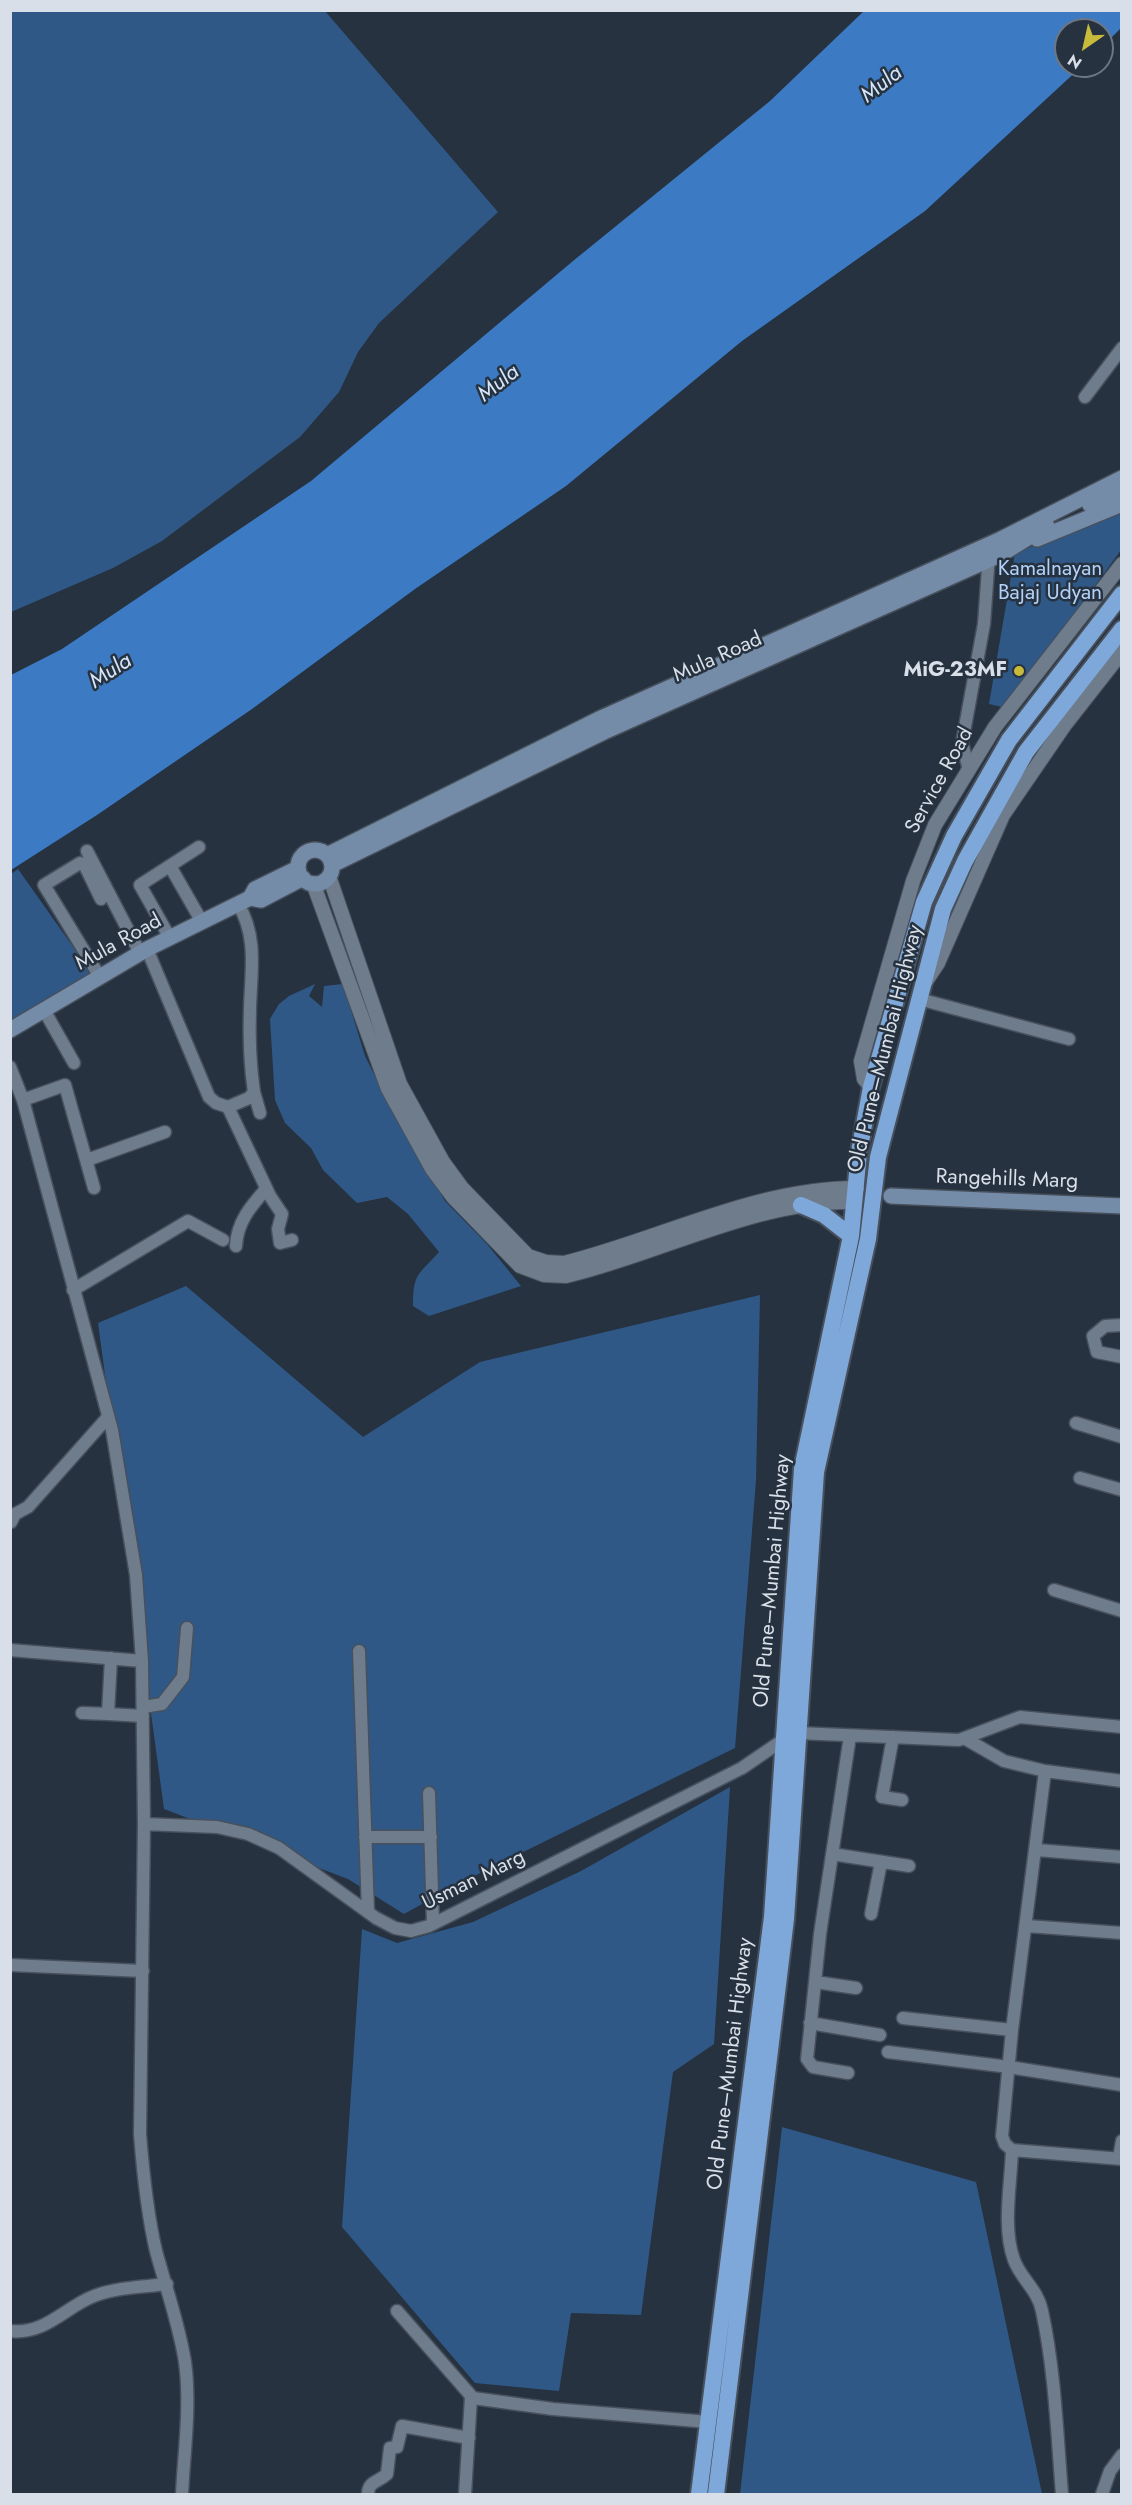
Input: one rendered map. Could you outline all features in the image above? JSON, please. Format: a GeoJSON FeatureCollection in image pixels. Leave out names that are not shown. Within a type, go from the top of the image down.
{"type":"FeatureCollection","features":[{"type":"Feature","properties":{"kind":"highway","name":"Old Pune–Mumbai Highway"},"geometry":{"type":"LineString","coordinates":[[716,2494],[786,1919],[802,1469],[851,1236],[859,1152],[871,1087],[924,902],[950,844],[1010,740],[1122,594]]}},
{"type":"Feature","properties":{"kind":"highway","name":"Old Pune–Mumbai Highway"},"geometry":{"type":"LineString","coordinates":[[699,2494],[772,1917],[816,1472],[875,1196],[878,1157],[943,909],[976,837],[1026,752],[1122,629]]}},
{"type":"Feature","properties":{"kind":"highway"},"geometry":{"type":"LineString","coordinates":[[801,1205],[824,1215],[851,1236]]}},
{"type":"Feature","properties":{"kind":"main road"},"geometry":{"type":"LineString","coordinates":[[329,865],[601,718],[992,543],[1122,478]]}},
{"type":"Feature","properties":{"kind":"main road","name":"Mula Road"},"geometry":{"type":"LineString","coordinates":[[10,1030],[143,951],[244,901],[255,889],[305,876],[329,865],[604,732],[988,561],[1041,529],[1122,490]]}},
{"type":"Feature","properties":{"kind":"main road"},"geometry":{"type":"LineString","coordinates":[[1012,548],[1122,504]]}},
{"type":"Feature","properties":{"kind":"main road","name":"Mula Road"},"geometry":{"type":"LineString","coordinates":[[305,876],[305,853],[316,850],[329,865]]}},
{"type":"Feature","properties":{"kind":"main road"},"geometry":{"type":"LineString","coordinates":[[856,1195],[875,1196]]}},
{"type":"Feature","properties":{"kind":"main road","name":"Rangehills Marg"},"geometry":{"type":"LineString","coordinates":[[875,1196],[1122,1206]]}},
{"type":"Feature","properties":{"kind":"street"},"geometry":{"type":"LineString","coordinates":[[1085,397],[1122,348]]}},
{"type":"Feature","properties":{"kind":"street"},"geometry":{"type":"LineString","coordinates":[[969,770],[962,743],[984,624],[988,561],[992,543]]}},
{"type":"Feature","properties":{"kind":"street","name":"Service Road"},"geometry":{"type":"LineString","coordinates":[[871,1087],[864,1079],[861,1061],[913,881],[935,825],[995,726],[1122,564]]}},
{"type":"Feature","properties":{"kind":"street"},"geometry":{"type":"LineString","coordinates":[[1069,1039],[921,992],[938,963],[1003,814],[1064,726],[1122,652]]}},
{"type":"Feature","properties":{"kind":"street"},"geometry":{"type":"LineString","coordinates":[[170,938],[140,885],[199,847]]}},
{"type":"Feature","properties":{"kind":"street"},"geometry":{"type":"LineString","coordinates":[[87,851],[143,951],[209,1097],[216,1103],[228,1107],[249,1098],[254,1092]]}},
{"type":"Feature","properties":{"kind":"street"},"geometry":{"type":"LineString","coordinates":[[100,977],[44,885],[80,863],[84,864],[101,899]]}},
{"type":"Feature","properties":{"kind":"street"},"geometry":{"type":"LineString","coordinates":[[329,865],[408,1102],[452,1176],[512,1241],[532,1259],[564,1263],[766,1200],[811,1189],[856,1195]]}},
{"type":"Feature","properties":{"kind":"street"},"geometry":{"type":"LineString","coordinates":[[170,866],[202,921]]}},
{"type":"Feature","properties":{"kind":"street"},"geometry":{"type":"LineString","coordinates":[[305,876],[397,1107],[442,1184],[503,1250],[526,1270],[554,1276],[577,1273],[801,1205],[856,1195]]}},
{"type":"Feature","properties":{"kind":"street"},"geometry":{"type":"LineString","coordinates":[[244,901],[252,945],[250,1011],[254,1092],[261,1113]]}},
{"type":"Feature","properties":{"kind":"street"},"geometry":{"type":"LineString","coordinates":[[44,1010],[74,1063]]}},
{"type":"Feature","properties":{"kind":"street"},"geometry":{"type":"LineString","coordinates":[[10,1067],[108,1417],[136,1575],[142,1661],[144,1824],[140,2127],[143,2171],[156,2251],[167,2284],[185,2363],[187,2387],[182,2494]]}},
{"type":"Feature","properties":{"kind":"street"},"geometry":{"type":"LineString","coordinates":[[18,1093],[65,1085],[94,1188]]}},
{"type":"Feature","properties":{"kind":"street"},"geometry":{"type":"LineString","coordinates":[[228,1107],[266,1189],[282,1214],[278,1229],[280,1243],[292,1240]]}},
{"type":"Feature","properties":{"kind":"street"},"geometry":{"type":"LineString","coordinates":[[87,1160],[165,1132]]}},
{"type":"Feature","properties":{"kind":"street"},"geometry":{"type":"LineString","coordinates":[[236,1246],[237,1234],[248,1210],[266,1189]]}},
{"type":"Feature","properties":{"kind":"street"},"geometry":{"type":"LineString","coordinates":[[73,1290],[188,1221],[202,1226],[223,1240]]}},
{"type":"Feature","properties":{"kind":"street"},"geometry":{"type":"LineString","coordinates":[[1122,1325],[1105,1326],[1093,1336],[1096,1352],[1122,1357]]}},
{"type":"Feature","properties":{"kind":"street"},"geometry":{"type":"LineString","coordinates":[[11,1522],[15,1514],[28,1506],[108,1417]]}},
{"type":"Feature","properties":{"kind":"street"},"geometry":{"type":"LineString","coordinates":[[1076,1422],[1122,1437]]}},
{"type":"Feature","properties":{"kind":"street"},"geometry":{"type":"LineString","coordinates":[[1080,1478],[1122,1491]]}},
{"type":"Feature","properties":{"kind":"street"},"geometry":{"type":"LineString","coordinates":[[1054,1590],[1122,1611]]}},
{"type":"Feature","properties":{"kind":"street"},"geometry":{"type":"LineString","coordinates":[[82,1713],[143,1712],[162,1704],[183,1677],[187,1628]]}},
{"type":"Feature","properties":{"kind":"street"},"geometry":{"type":"LineString","coordinates":[[10,1650],[142,1661]]}},
{"type":"Feature","properties":{"kind":"street"},"geometry":{"type":"LineString","coordinates":[[358,1651],[368,1912]]}},
{"type":"Feature","properties":{"kind":"street"},"geometry":{"type":"LineString","coordinates":[[108,1714],[111,1658]]}},
{"type":"Feature","properties":{"kind":"street"},"geometry":{"type":"LineString","coordinates":[[791,1737],[850,1736],[959,1740],[1020,1717],[1122,1727]]}},
{"type":"Feature","properties":{"kind":"street"},"geometry":{"type":"LineString","coordinates":[[848,2073],[813,2067],[808,2062],[815,1982],[850,1736]]}},
{"type":"Feature","properties":{"kind":"street","name":"Usman Marg"},"geometry":{"type":"LineString","coordinates":[[144,1824],[217,1827],[248,1834],[279,1848],[368,1912],[403,1930],[411,1931],[433,1924],[742,1767],[791,1737]]}},
{"type":"Feature","properties":{"kind":"street"},"geometry":{"type":"LineString","coordinates":[[893,1737],[882,1797],[902,1800]]}},
{"type":"Feature","properties":{"kind":"street"},"geometry":{"type":"LineString","coordinates":[[964,1738],[1004,1761],[1045,1771],[1122,1780]]}},
{"type":"Feature","properties":{"kind":"street"},"geometry":{"type":"LineString","coordinates":[[1045,1771],[1037,1850],[1012,2030],[1002,2136],[1005,2144],[1012,2150],[1120,2159],[1122,2141]]}},
{"type":"Feature","properties":{"kind":"street"},"geometry":{"type":"LineString","coordinates":[[429,1793],[433,1924]]}},
{"type":"Feature","properties":{"kind":"street"},"geometry":{"type":"LineString","coordinates":[[365,1837],[431,1837]]}},
{"type":"Feature","properties":{"kind":"street"},"geometry":{"type":"LineString","coordinates":[[1037,1850],[1122,1857]]}},
{"type":"Feature","properties":{"kind":"street"},"geometry":{"type":"LineString","coordinates":[[832,1854],[909,1866]]}},
{"type":"Feature","properties":{"kind":"street"},"geometry":{"type":"LineString","coordinates":[[871,1914],[881,1862]]}},
{"type":"Feature","properties":{"kind":"street"},"geometry":{"type":"LineString","coordinates":[[1027,1926],[1122,1933]]}},
{"type":"Feature","properties":{"kind":"street"},"geometry":{"type":"LineString","coordinates":[[10,1965],[143,1971]]}},
{"type":"Feature","properties":{"kind":"street"},"geometry":{"type":"LineString","coordinates":[[815,1982],[856,1988]]}},
{"type":"Feature","properties":{"kind":"street"},"geometry":{"type":"LineString","coordinates":[[903,2018],[1012,2030]]}},
{"type":"Feature","properties":{"kind":"street"},"geometry":{"type":"LineString","coordinates":[[810,2023],[880,2035]]}},
{"type":"Feature","properties":{"kind":"street"},"geometry":{"type":"LineString","coordinates":[[888,2052],[1009,2067],[1122,2085]]}},
{"type":"Feature","properties":{"kind":"street"},"geometry":{"type":"LineString","coordinates":[[1012,2150],[1010,2237],[1018,2269],[1039,2297],[1042,2311],[1062,2494]]}},
{"type":"Feature","properties":{"kind":"street"},"geometry":{"type":"LineString","coordinates":[[10,2331],[33,2330],[48,2324],[94,2296],[117,2289],[167,2284]]}},
{"type":"Feature","properties":{"kind":"street"},"geometry":{"type":"LineString","coordinates":[[397,2311],[471,2397],[492,2402],[553,2409],[709,2422]]}},
{"type":"Feature","properties":{"kind":"street"},"geometry":{"type":"LineString","coordinates":[[465,2494],[471,2397]]}},
{"type":"Feature","properties":{"kind":"street"},"geometry":{"type":"LineString","coordinates":[[368,2494],[368,2488],[373,2482],[387,2475],[390,2448],[397,2447],[402,2427],[469,2438]]}},
{"type":"Feature","properties":{"kind":"street"},"geometry":{"type":"LineString","coordinates":[[1102,2494],[1110,2471],[1122,2455]]}},
{"type":"Feature","properties":{"kind":"green space"},"geometry":{"type":"Polygon","coordinates":[[[11,10],[325,11],[498,212],[379,323],[358,352],[339,392],[300,437],[162,541],[113,568],[11,612],[11,10]]]}},
{"type":"Feature","properties":{"kind":"green space","name":"Kamalnayan Bajaj Udyan"},"geometry":{"type":"Polygon","coordinates":[[[1121,511],[1121,550],[1006,708],[989,704],[1015,553],[1121,511]]]}},
{"type":"Feature","properties":{"kind":"green space"},"geometry":{"type":"Polygon","coordinates":[[[18,869],[93,975],[11,1022],[11,874],[18,869]]]}},
{"type":"Feature","properties":{"kind":"green space"},"geometry":{"type":"Polygon","coordinates":[[[315,984],[309,996],[322,1007],[324,986],[343,984],[365,1056],[396,1118],[445,1201],[487,1244],[521,1286],[429,1316],[413,1306],[414,1286],[418,1275],[439,1252],[408,1214],[387,1197],[357,1203],[323,1170],[311,1148],[285,1123],[275,1100],[270,1019],[279,1004],[289,996],[315,984]]]}},
{"type":"Feature","properties":{"kind":"green space"},"geometry":{"type":"Polygon","coordinates":[[[186,1286],[363,1437],[480,1362],[760,1295],[756,1480],[735,1748],[460,1883],[404,1914],[348,1879],[164,1809],[98,1323],[186,1286]]]}},
{"type":"Feature","properties":{"kind":"green space"},"geometry":{"type":"Polygon","coordinates":[[[730,1787],[714,2044],[673,2072],[641,2315],[571,2313],[559,2391],[475,2383],[342,2227],[362,1929],[397,1943],[473,1922],[581,1871],[730,1787]]]}},
{"type":"Feature","properties":{"kind":"green space"},"geometry":{"type":"Polygon","coordinates":[[[782,2127],[976,2182],[1042,2494],[740,2494],[782,2127]]]}},
{"type":"Feature","properties":{"kind":"water","name":"Mula"},"geometry":{"type":"Polygon","coordinates":[[[865,10],[1121,11],[1121,28],[1114,35],[1114,18],[1054,18],[1054,78],[1069,78],[925,211],[742,341],[566,486],[415,589],[252,709],[97,815],[11,870],[11,675],[62,649],[311,481],[573,261],[770,101],[865,10]]]}},
{"type":"Feature","properties":{"kind":"place","name":"MiG-23MF"},"geometry":{"type":"Point","coordinates":[1019,671]}}]}
